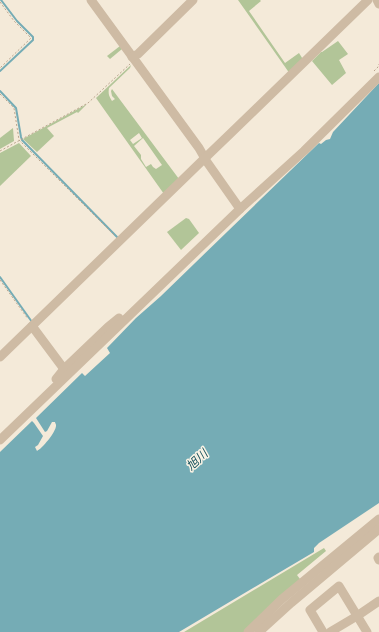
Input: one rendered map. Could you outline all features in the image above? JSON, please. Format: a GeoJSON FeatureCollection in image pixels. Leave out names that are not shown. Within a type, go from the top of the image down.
{"type":"FeatureCollection","features":[{"type":"Feature","properties":{"kind":"street"},"geometry":{"type":"LineString","coordinates":[[91,0],[199,148],[240,209]]}},
{"type":"Feature","properties":{"kind":"street"},"geometry":{"type":"LineString","coordinates":[[134,57],[193,0]]}},
{"type":"Feature","properties":{"kind":"street"},"geometry":{"type":"LineString","coordinates":[[0,357],[33,328],[119,241],[368,0]]}},
{"type":"Feature","properties":{"kind":"street"},"geometry":{"type":"LineString","coordinates":[[377,0],[379,4]]}},
{"type":"Feature","properties":{"kind":"street"},"geometry":{"type":"LineString","coordinates":[[0,432],[123,321],[240,209],[304,151],[379,77]]}},
{"type":"Feature","properties":{"kind":"street"},"geometry":{"type":"LineString","coordinates":[[0,440],[51,387],[64,369],[108,327],[120,318],[123,321]]}},
{"type":"Feature","properties":{"kind":"street"},"geometry":{"type":"LineString","coordinates":[[33,328],[64,369]]}},
{"type":"Feature","properties":{"kind":"street"},"geometry":{"type":"LineString","coordinates":[[248,632],[282,599],[379,519]]}},
{"type":"Feature","properties":{"kind":"street"},"geometry":{"type":"LineString","coordinates":[[260,632],[291,602],[379,529]]}},
{"type":"Feature","properties":{"kind":"street"},"geometry":{"type":"LineString","coordinates":[[323,632],[310,610],[339,586],[367,632]]}},
{"type":"Feature","properties":{"kind":"street"},"geometry":{"type":"LineString","coordinates":[[330,632],[379,601]]}},
{"type":"Feature","properties":{"kind":"path"},"geometry":{"type":"LineString","coordinates":[[0,2],[14,21],[32,38],[0,68]]}},
{"type":"Feature","properties":{"kind":"path"},"geometry":{"type":"LineString","coordinates":[[0,151],[88,102],[134,57]]}},
{"type":"Feature","properties":{"kind":"path"},"geometry":{"type":"LineString","coordinates":[[0,94],[14,108],[21,139],[119,241]]}},
{"type":"Feature","properties":{"kind":"path"},"geometry":{"type":"LineString","coordinates":[[0,280],[33,328]]}},
{"type":"Feature","properties":{"kind":"green space"},"geometry":{"type":"Polygon","coordinates":[[[238,0],[261,1],[249,11],[285,63],[299,53],[304,61],[290,74],[238,0]]]}},
{"type":"Feature","properties":{"kind":"green space"},"geometry":{"type":"Polygon","coordinates":[[[338,41],[348,54],[339,60],[346,73],[332,85],[312,61],[321,52],[338,41]]]}},
{"type":"Feature","properties":{"kind":"green space"},"geometry":{"type":"Polygon","coordinates":[[[120,46],[122,49],[110,59],[107,56],[120,46]]]}},
{"type":"Feature","properties":{"kind":"green space"},"geometry":{"type":"Polygon","coordinates":[[[131,65],[130,68],[109,88],[109,95],[112,101],[115,99],[112,96],[112,89],[179,179],[164,194],[96,98],[131,65]],[[139,133],[130,140],[133,144],[142,138],[139,133]],[[143,138],[134,146],[141,155],[141,159],[146,167],[151,164],[156,169],[162,165],[143,138]]]}},
{"type":"Feature","properties":{"kind":"green space"},"geometry":{"type":"Polygon","coordinates":[[[87,104],[78,113],[77,112],[47,128],[54,136],[37,152],[23,139],[87,104]]]}},
{"type":"Feature","properties":{"kind":"green space"},"geometry":{"type":"Polygon","coordinates":[[[13,128],[14,141],[0,149],[0,138],[13,128]]]}},
{"type":"Feature","properties":{"kind":"green space"},"geometry":{"type":"Polygon","coordinates":[[[19,143],[31,156],[0,186],[0,153],[19,143]]]}},
{"type":"Feature","properties":{"kind":"green space"},"geometry":{"type":"Polygon","coordinates":[[[186,218],[189,219],[199,233],[181,250],[167,232],[186,218]]]}},
{"type":"Feature","properties":{"kind":"green space"},"geometry":{"type":"Polygon","coordinates":[[[324,548],[326,551],[297,575],[300,579],[244,632],[184,632],[324,548]]]}},
{"type":"Feature","properties":{"kind":"water","name":"旭川"},"geometry":{"type":"Polygon","coordinates":[[[379,83],[379,503],[319,543],[314,548],[314,552],[179,632],[0,632],[0,452],[32,421],[43,436],[38,445],[35,447],[37,451],[42,447],[49,440],[56,428],[56,425],[55,422],[52,422],[45,432],[36,418],[82,373],[85,376],[110,353],[107,348],[136,318],[161,296],[319,143],[321,144],[330,139],[333,132],[379,83]]]}},
{"type":"Feature","properties":{"kind":"waterway"},"geometry":{"type":"LineString","coordinates":[[0,71],[33,40],[33,37],[17,21],[1,0]]}},
{"type":"Feature","properties":{"kind":"waterway"},"geometry":{"type":"LineString","coordinates":[[0,91],[16,108],[22,140],[118,238]]}},
{"type":"Feature","properties":{"kind":"waterway"},"geometry":{"type":"LineString","coordinates":[[0,277],[32,322]]}}]}
